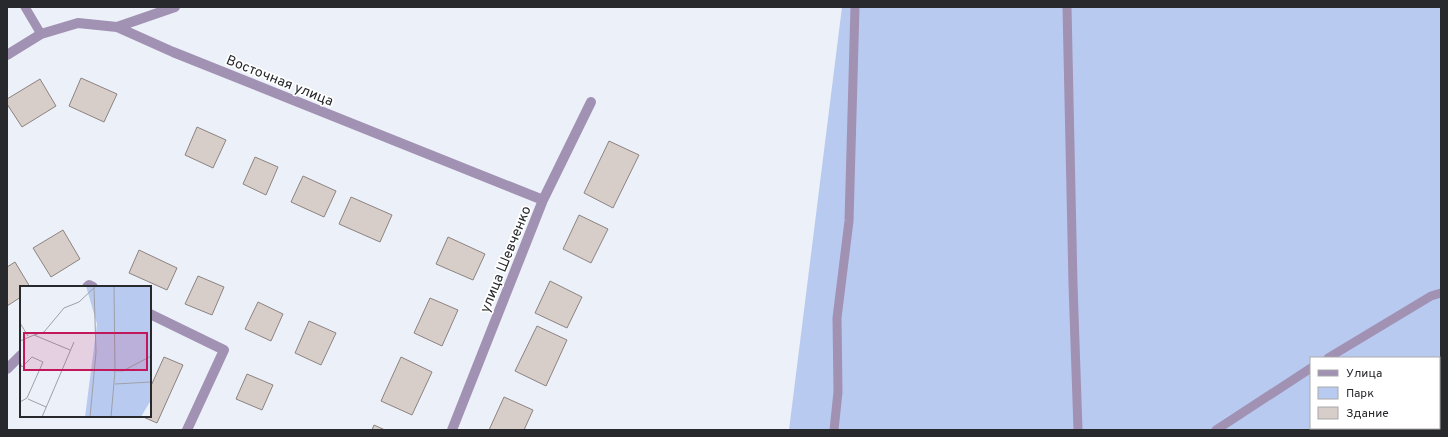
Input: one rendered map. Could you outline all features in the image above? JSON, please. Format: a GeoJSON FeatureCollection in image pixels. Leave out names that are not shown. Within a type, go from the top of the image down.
{"type":"FeatureCollection","features":[{"type":"Feature","properties":{"kind":"street"},"geometry":{"type":"LineString","coordinates":[[118,27],[175,7]]}},
{"type":"Feature","properties":{"kind":"street","name":"Восточная улица"},"geometry":{"type":"LineString","coordinates":[[7,55],[41,34],[78,23],[118,27],[173,52],[544,200]]}},
{"type":"Feature","properties":{"kind":"street","name":"улица Шевченко"},"geometry":{"type":"LineString","coordinates":[[452,430],[544,200],[590,102]]}},
{"type":"Feature","properties":{"kind":"street"},"geometry":{"type":"LineString","coordinates":[[151,314],[224,350],[187,430]]}},
{"type":"Feature","properties":{"kind":"street"},"geometry":{"type":"LineString","coordinates":[[7,369],[20,356]]}},
{"type":"Feature","properties":{"kind":"lane"},"geometry":{"type":"LineString","coordinates":[[25,7],[41,34]]}},
{"type":"Feature","properties":{"kind":"lane"},"geometry":{"type":"LineString","coordinates":[[834,430],[838,392],[837,318],[849,221],[855,7]]}},
{"type":"Feature","properties":{"kind":"lane"},"geometry":{"type":"LineString","coordinates":[[1067,7],[1073,284],[1078,430]]}},
{"type":"Feature","properties":{"kind":"lane"},"geometry":{"type":"LineString","coordinates":[[1330,357],[1431,296],[1441,293]]}},
{"type":"Feature","properties":{"kind":"lane"},"geometry":{"type":"LineString","coordinates":[[1216,430],[1310,369]]}},
{"type":"Feature","properties":{"kind":"green space"},"geometry":{"type":"Polygon","coordinates":[[[842,7],[1441,7],[1441,430],[789,430],[842,7]]]}},
{"type":"Feature","properties":{"kind":"building"},"geometry":{"type":"Polygon","coordinates":[[[81,78],[117,94],[104,122],[69,106],[81,78]]]}},
{"type":"Feature","properties":{"kind":"building"},"geometry":{"type":"Polygon","coordinates":[[[40,79],[56,106],[22,127],[7,104],[7,99],[40,79]]]}},
{"type":"Feature","properties":{"kind":"building"},"geometry":{"type":"Polygon","coordinates":[[[197,127],[226,140],[213,168],[185,155],[197,127]]]}},
{"type":"Feature","properties":{"kind":"building"},"geometry":{"type":"Polygon","coordinates":[[[609,141],[639,155],[613,208],[584,193],[609,141]]]}},
{"type":"Feature","properties":{"kind":"building"},"geometry":{"type":"Polygon","coordinates":[[[255,157],[278,167],[266,195],[243,184],[255,157]]]}},
{"type":"Feature","properties":{"kind":"building"},"geometry":{"type":"Polygon","coordinates":[[[303,176],[336,191],[324,217],[291,202],[303,176]]]}},
{"type":"Feature","properties":{"kind":"building"},"geometry":{"type":"Polygon","coordinates":[[[351,197],[392,215],[380,242],[339,224],[351,197]]]}},
{"type":"Feature","properties":{"kind":"building"},"geometry":{"type":"Polygon","coordinates":[[[579,215],[608,229],[591,263],[563,249],[579,215]]]}},
{"type":"Feature","properties":{"kind":"building"},"geometry":{"type":"Polygon","coordinates":[[[63,230],[80,259],[51,277],[33,248],[63,230]]]}},
{"type":"Feature","properties":{"kind":"building"},"geometry":{"type":"Polygon","coordinates":[[[448,237],[485,254],[473,280],[436,264],[448,237]]]}},
{"type":"Feature","properties":{"kind":"building"},"geometry":{"type":"Polygon","coordinates":[[[139,250],[177,268],[167,290],[129,273],[139,250]]]}},
{"type":"Feature","properties":{"kind":"building"},"geometry":{"type":"Polygon","coordinates":[[[15,262],[29,286],[20,286],[20,298],[7,306],[7,267],[15,262]]]}},
{"type":"Feature","properties":{"kind":"building"},"geometry":{"type":"Polygon","coordinates":[[[198,276],[224,287],[212,315],[185,304],[198,276]]]}},
{"type":"Feature","properties":{"kind":"building"},"geometry":{"type":"Polygon","coordinates":[[[550,281],[582,297],[567,328],[535,313],[550,281]]]}},
{"type":"Feature","properties":{"kind":"building"},"geometry":{"type":"Polygon","coordinates":[[[430,298],[458,310],[442,346],[414,333],[430,298]]]}},
{"type":"Feature","properties":{"kind":"building"},"geometry":{"type":"Polygon","coordinates":[[[258,302],[283,314],[271,341],[245,329],[258,302]]]}},
{"type":"Feature","properties":{"kind":"building"},"geometry":{"type":"Polygon","coordinates":[[[309,321],[336,333],[321,365],[295,353],[309,321]]]}},
{"type":"Feature","properties":{"kind":"building"},"geometry":{"type":"Polygon","coordinates":[[[537,326],[567,340],[546,386],[515,371],[537,326]]]}},
{"type":"Feature","properties":{"kind":"building"},"geometry":{"type":"Polygon","coordinates":[[[164,357],[183,365],[157,423],[143,417],[151,417],[151,386],[164,357]]]}},
{"type":"Feature","properties":{"kind":"building"},"geometry":{"type":"Polygon","coordinates":[[[401,357],[432,372],[412,415],[381,401],[401,357]]]}},
{"type":"Feature","properties":{"kind":"building"},"geometry":{"type":"Polygon","coordinates":[[[247,374],[273,385],[262,410],[236,399],[247,374]]]}},
{"type":"Feature","properties":{"kind":"building"},"geometry":{"type":"Polygon","coordinates":[[[504,397],[533,410],[524,430],[489,430],[504,397]]]}},
{"type":"Feature","properties":{"kind":"building"},"geometry":{"type":"Polygon","coordinates":[[[374,425],[385,430],[372,430],[374,425]]]}}]}
